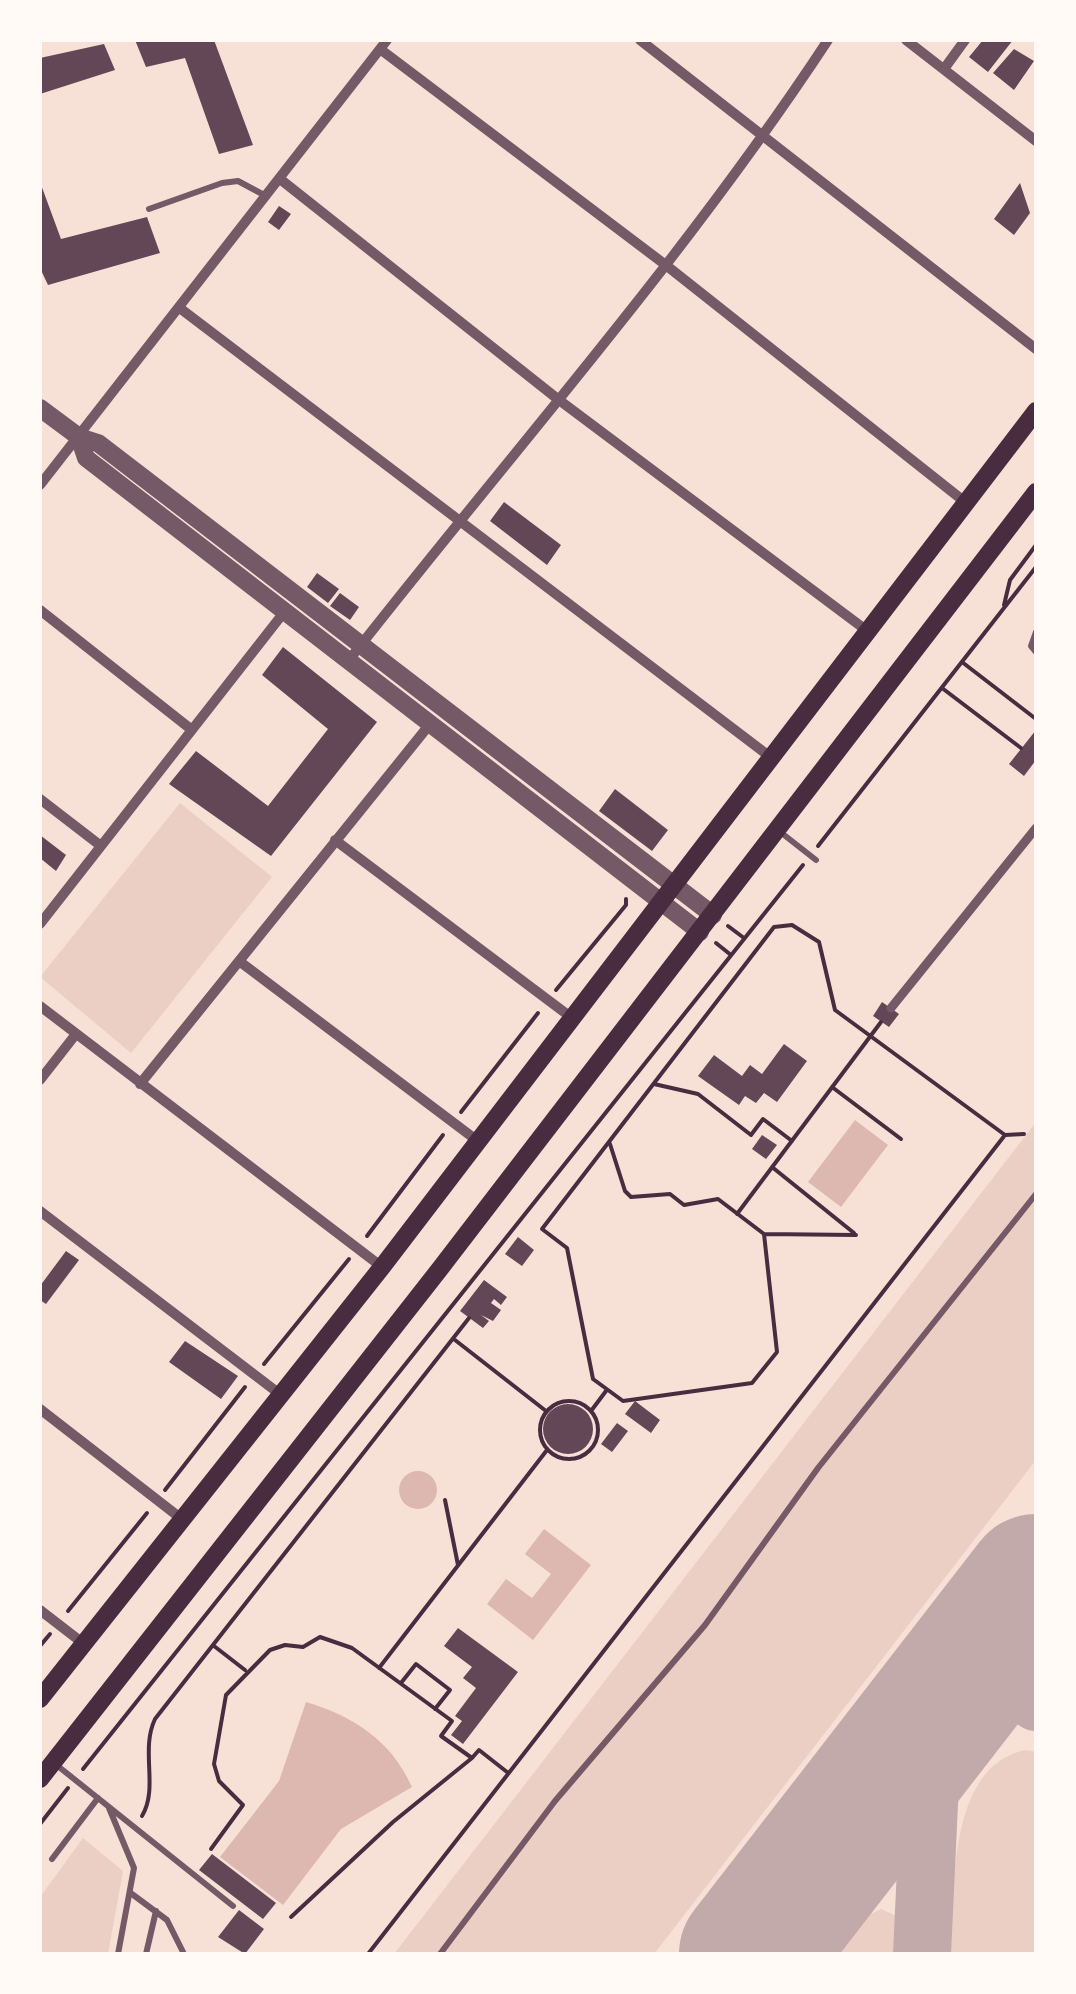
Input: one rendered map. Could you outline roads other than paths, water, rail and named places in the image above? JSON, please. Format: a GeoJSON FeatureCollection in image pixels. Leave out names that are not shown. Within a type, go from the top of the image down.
{"type":"FeatureCollection","features":[{"type":"Feature","properties":{"kind":"main road"},"geometry":{"type":"LineString","coordinates":[[40,1700],[479,1142],[768,756],[1036,410]]}},
{"type":"Feature","properties":{"kind":"main road"},"geometry":{"type":"LineString","coordinates":[[40,1779],[700,932],[1036,492]]}},
{"type":"Feature","properties":{"kind":"street"},"geometry":{"type":"LineString","coordinates":[[640,40],[1036,349]]}},
{"type":"Feature","properties":{"kind":"street"},"geometry":{"type":"LineString","coordinates":[[355,652],[668,266],[764,137],[828,40]]}},
{"type":"Feature","properties":{"kind":"street"},"geometry":{"type":"LineString","coordinates":[[906,40],[1036,142]]}},
{"type":"Feature","properties":{"kind":"street"},"geometry":{"type":"LineString","coordinates":[[944,69],[965,40]]}},
{"type":"Feature","properties":{"kind":"street"},"geometry":{"type":"LineString","coordinates":[[40,485],[181,309],[383,44],[965,502]]}},
{"type":"Feature","properties":{"kind":"street"},"geometry":{"type":"LineString","coordinates":[[280,179],[559,400],[866,630]]}},
{"type":"Feature","properties":{"kind":"street"},"geometry":{"type":"LineString","coordinates":[[181,309],[768,756]]}},
{"type":"Feature","properties":{"kind":"street"},"geometry":{"type":"LineString","coordinates":[[40,408],[79,437],[98,443],[355,652],[713,915]]}},
{"type":"Feature","properties":{"kind":"street"},"geometry":{"type":"LineString","coordinates":[[79,437],[86,458],[284,610],[355,652],[430,724],[700,932]]}},
{"type":"Feature","properties":{"kind":"street"},"geometry":{"type":"LineString","coordinates":[[40,610],[192,730]]}},
{"type":"Feature","properties":{"kind":"street"},"geometry":{"type":"LineString","coordinates":[[40,924],[284,610]]}},
{"type":"Feature","properties":{"kind":"street"},"geometry":{"type":"LineString","coordinates":[[140,1084],[430,724]]}},
{"type":"Feature","properties":{"kind":"street"},"geometry":{"type":"LineString","coordinates":[[40,799],[101,846]]}},
{"type":"Feature","properties":{"kind":"street"},"geometry":{"type":"LineString","coordinates":[[891,1008],[1036,828]]}},
{"type":"Feature","properties":{"kind":"street"},"geometry":{"type":"LineString","coordinates":[[336,840],[572,1018]]}},
{"type":"Feature","properties":{"kind":"street"},"geometry":{"type":"LineString","coordinates":[[238,961],[479,1142]]}},
{"type":"Feature","properties":{"kind":"street"},"geometry":{"type":"LineString","coordinates":[[40,1006],[382,1267]]}},
{"type":"Feature","properties":{"kind":"street"},"geometry":{"type":"LineString","coordinates":[[40,1080],[76,1034]]}},
{"type":"Feature","properties":{"kind":"street"},"geometry":{"type":"LineString","coordinates":[[40,1211],[282,1396]]}},
{"type":"Feature","properties":{"kind":"street"},"geometry":{"type":"LineString","coordinates":[[40,1409],[183,1520]]}},
{"type":"Feature","properties":{"kind":"street"},"geometry":{"type":"LineString","coordinates":[[40,1610],[84,1644]]}},
{"type":"Feature","properties":{"kind":"lane"},"geometry":{"type":"LineString","coordinates":[[149,209],[238,181],[267,196]]}},
{"type":"Feature","properties":{"kind":"lane"},"geometry":{"type":"LineString","coordinates":[[1036,632],[1031,646],[1036,652]]}},
{"type":"Feature","properties":{"kind":"lane"},"geometry":{"type":"LineString","coordinates":[[778,830],[813,858]]}},
{"type":"Feature","properties":{"kind":"lane"},"geometry":{"type":"LineString","coordinates":[[440,1954],[555,1801],[704,1625],[818,1468],[1036,1194]]}},
{"type":"Feature","properties":{"kind":"lane"},"geometry":{"type":"LineString","coordinates":[[53,1762],[232,1906]]}},
{"type":"Feature","properties":{"kind":"lane"},"geometry":{"type":"LineString","coordinates":[[52,1859],[98,1798]]}},
{"type":"Feature","properties":{"kind":"lane"},"geometry":{"type":"LineString","coordinates":[[109,1807],[134,1868],[118,1954]]}},
{"type":"Feature","properties":{"kind":"lane"},"geometry":{"type":"LineString","coordinates":[[132,1894],[167,1920],[184,1954]]}},
{"type":"Feature","properties":{"kind":"lane"},"geometry":{"type":"LineString","coordinates":[[146,1954],[156,1910]]}}]}
